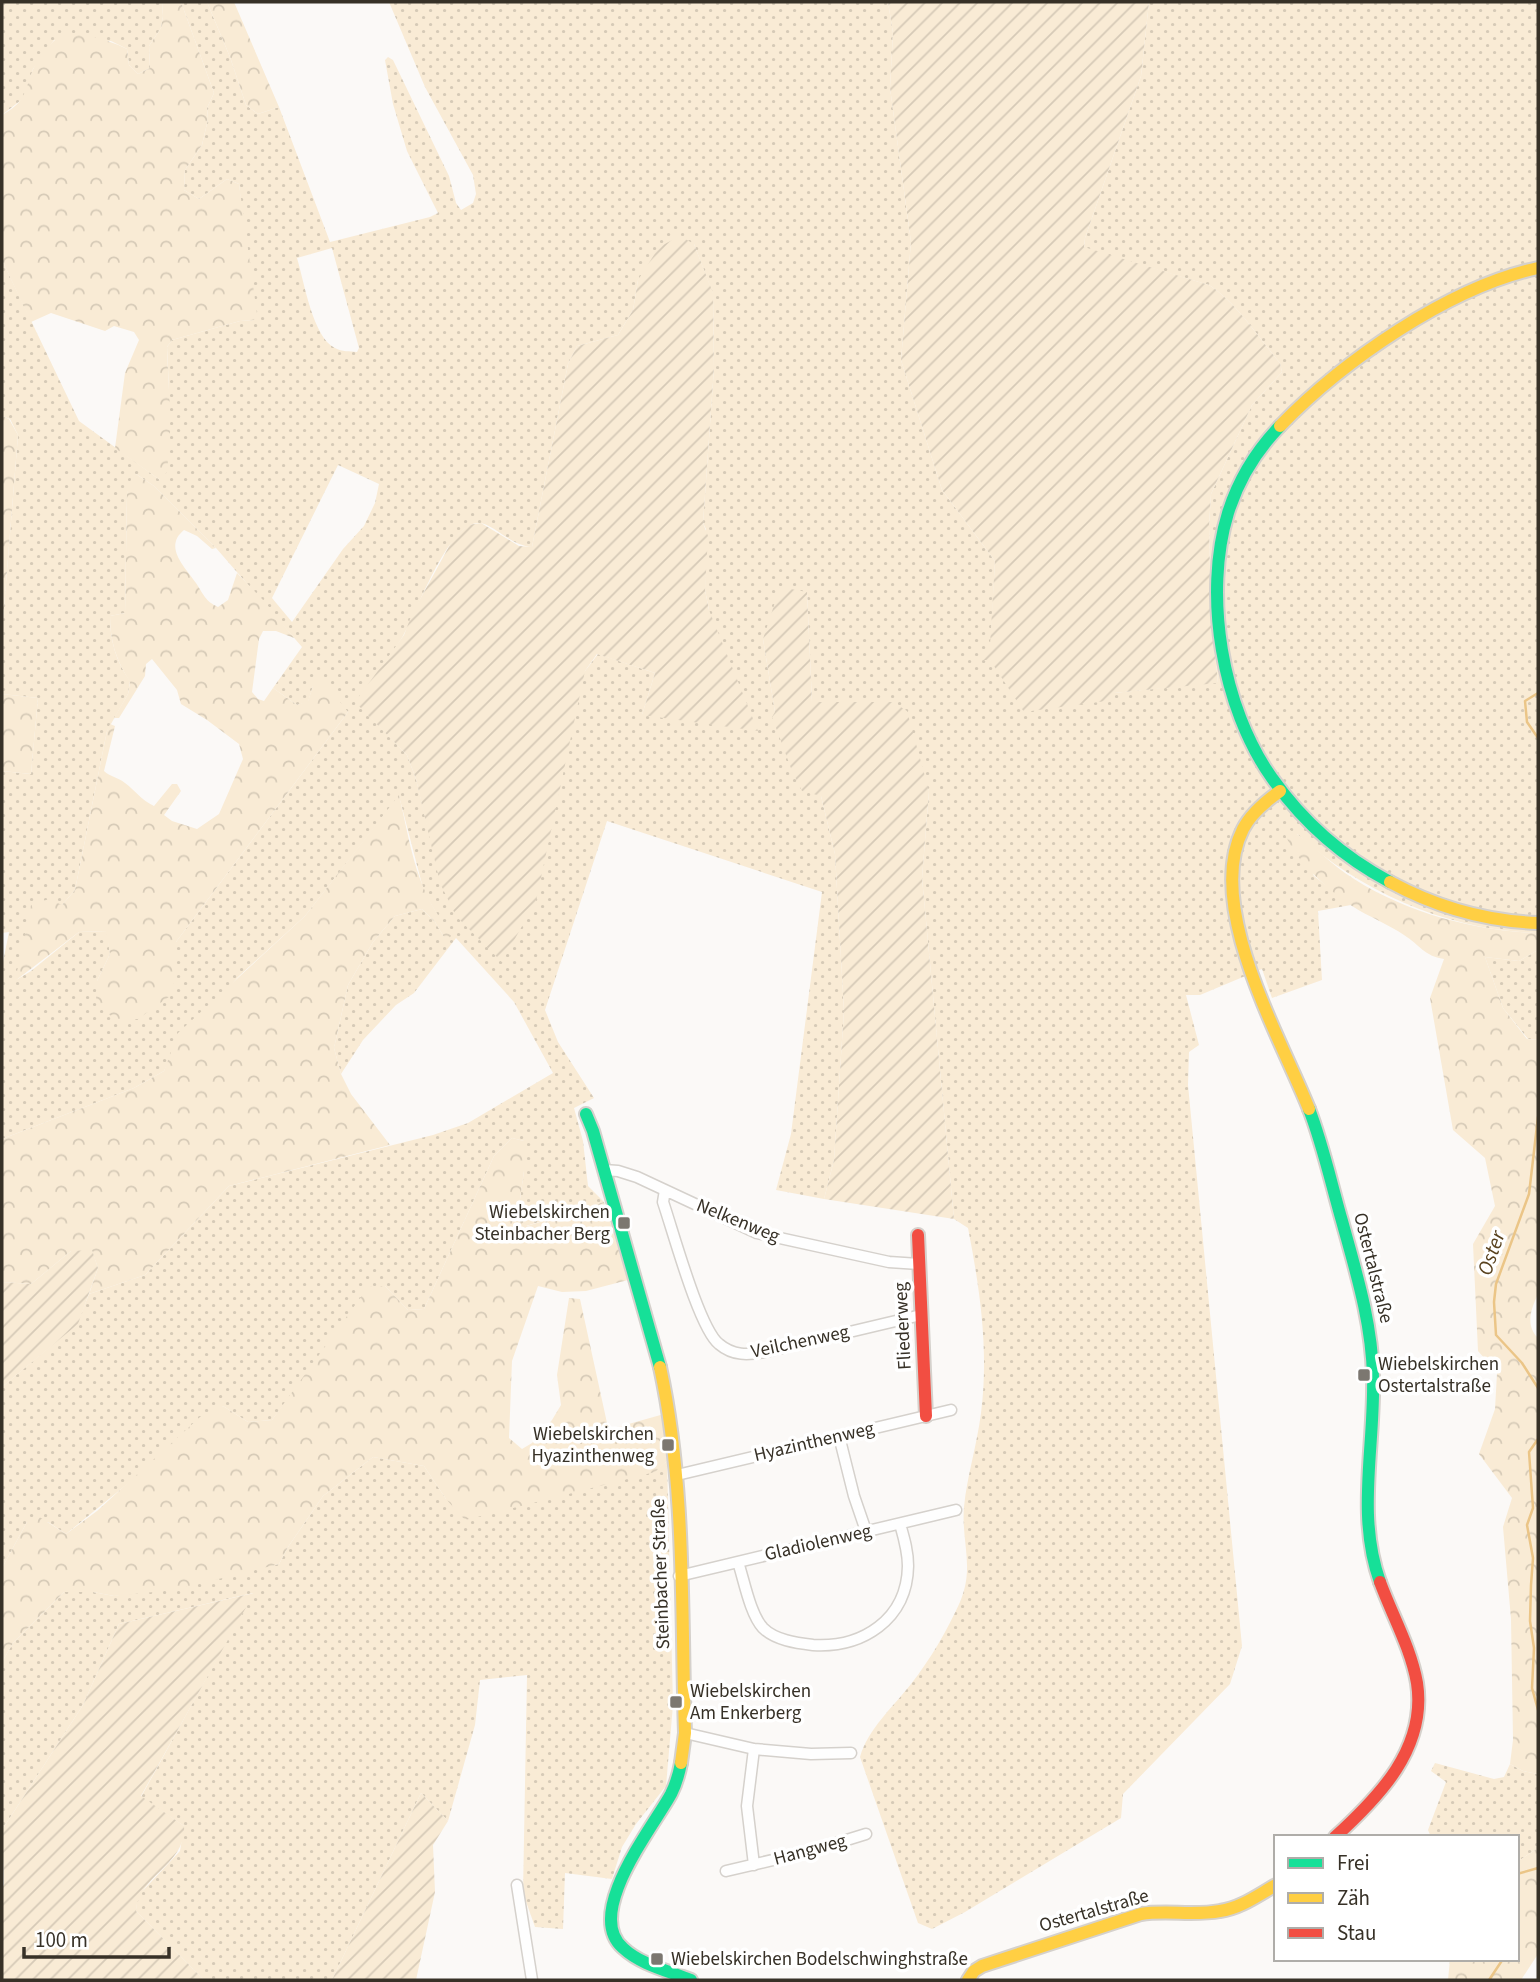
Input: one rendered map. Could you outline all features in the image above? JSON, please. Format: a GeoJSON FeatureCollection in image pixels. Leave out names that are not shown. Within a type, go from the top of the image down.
{"type":"FeatureCollection","features":[{"type":"Feature","properties":{"kind":"main road"},"geometry":{"type":"LineString","coordinates":[[1535,923],[1485,917],[1425,900],[1363,868],[1305,821],[1280,791],[1242,724],[1227,678],[1220,642],[1218,597],[1220,552],[1231,504],[1261,448],[1296,408],[1347,367],[1460,293],[1496,278],[1538,268]]}},
{"type":"Feature","properties":{"kind":"main road","name":"Ostertalstraße"},"geometry":{"type":"LineString","coordinates":[[1280,791],[1265,801],[1241,834],[1233,863],[1234,901],[1251,970],[1313,1121],[1369,1322],[1375,1396],[1368,1506],[1371,1549],[1417,1688],[1415,1731],[1403,1761],[1381,1792],[1337,1835]]}},
{"type":"Feature","properties":{"kind":"main road","name":"Steinbacher Straße"},"geometry":{"type":"LineString","coordinates":[[586,1114],[659,1364],[670,1415],[677,1475],[685,1733],[682,1758],[673,1790],[631,1856],[614,1902],[612,1930],[620,1945],[633,1955],[691,1980]]}},
{"type":"Feature","properties":{"kind":"main road","name":"Fliederweg"},"geometry":{"type":"LineString","coordinates":[[918,1235],[926,1416]]}},
{"type":"Feature","properties":{"kind":"main road","name":"Ostertalstraße"},"geometry":{"type":"LineString","coordinates":[[968,1980],[974,1971],[982,1966],[1123,1919],[1160,1911],[1218,1912],[1254,1900],[1274,1886]]}},
{"type":"Feature","properties":{"kind":"street","name":"Nelkenweg"},"geometry":{"type":"LineString","coordinates":[[604,1170],[637,1177],[757,1233],[889,1262],[919,1264]]}},
{"type":"Feature","properties":{"kind":"street","name":"Veilchenweg"},"geometry":{"type":"LineString","coordinates":[[665,1190],[663,1202],[702,1319],[713,1338],[730,1352],[750,1355],[921,1315]]}},
{"type":"Feature","properties":{"kind":"street","name":"Hyazinthenweg"},"geometry":{"type":"LineString","coordinates":[[677,1475],[951,1409]]}},
{"type":"Feature","properties":{"kind":"street"},"geometry":{"type":"LineString","coordinates":[[839,1436],[866,1531]]}},
{"type":"Feature","properties":{"kind":"street","name":"Gladiolenweg"},"geometry":{"type":"LineString","coordinates":[[679,1576],[956,1510]]}},
{"type":"Feature","properties":{"kind":"street"},"geometry":{"type":"LineString","coordinates":[[738,1562],[757,1621],[766,1631],[800,1644],[834,1645],[852,1642],[880,1627],[892,1616],[899,1604],[908,1564],[900,1524]]}},
{"type":"Feature","properties":{"kind":"street"},"geometry":{"type":"LineString","coordinates":[[685,1733],[754,1749],[811,1754],[851,1753]]}},
{"type":"Feature","properties":{"kind":"street","name":"Hangweg"},"geometry":{"type":"LineString","coordinates":[[754,1749],[747,1806],[754,1865]]}},
{"type":"Feature","properties":{"kind":"street","name":"Hangweg"},"geometry":{"type":"LineString","coordinates":[[726,1871],[811,1851],[866,1834]]}},
{"type":"Feature","properties":{"kind":"street"},"geometry":{"type":"LineString","coordinates":[[517,1885],[532,1980]]}},
{"type":"Feature","properties":{"kind":"green space"},"geometry":{"type":"Polygon","coordinates":[[[2,2],[162,2],[161,28],[149,46],[150,68],[138,74],[129,65],[127,49],[111,41],[54,40],[33,69],[25,97],[2,115],[2,2]]]}},
{"type":"Feature","properties":{"kind":"green space"},"geometry":{"type":"Polygon","coordinates":[[[162,2],[181,2],[214,93],[207,108],[208,119],[202,145],[185,170],[184,190],[199,199],[227,179],[239,184],[257,314],[254,320],[240,321],[172,340],[167,347],[170,432],[164,481],[115,448],[125,373],[139,340],[134,332],[114,326],[105,331],[51,313],[31,322],[2,260],[2,115],[19,102],[32,72],[47,48],[69,33],[98,38],[127,49],[129,65],[138,74],[150,68],[149,46],[161,28],[162,2]]]}},
{"type":"Feature","properties":{"kind":"green space"},"geometry":{"type":"Polygon","coordinates":[[[181,2],[207,2],[246,105],[258,114],[279,107],[330,242],[438,213],[407,151],[393,104],[385,60],[388,57],[393,60],[449,176],[456,203],[461,210],[473,203],[476,194],[473,175],[425,87],[389,2],[888,2],[893,33],[890,88],[911,242],[901,360],[942,490],[995,561],[990,660],[1114,693],[1218,682],[1211,614],[1211,494],[1252,405],[1282,372],[1280,363],[1247,321],[1229,301],[1209,285],[1084,248],[1085,238],[1141,76],[1149,2],[1538,2],[1538,933],[1472,925],[1409,905],[1350,874],[1297,834],[1314,876],[1351,905],[1318,911],[1322,980],[1272,998],[1262,969],[1200,995],[1186,995],[1199,1045],[1189,1052],[1188,1085],[1242,1646],[1230,1684],[1123,1794],[1121,1818],[932,1929],[918,1923],[860,1757],[875,1728],[932,1655],[964,1589],[967,1566],[964,1507],[983,1390],[982,1320],[968,1228],[954,1219],[922,878],[929,791],[893,702],[812,702],[807,592],[763,639],[775,712],[821,796],[835,854],[844,1011],[834,1160],[824,1199],[776,1190],[791,1134],[822,892],[607,821],[545,1010],[558,1042],[594,1098],[574,1108],[583,1141],[588,1186],[604,1202],[526,1226],[517,1220],[524,1171],[524,1141],[512,1138],[494,1156],[424,1309],[408,1310],[385,1286],[304,1378],[272,1420],[248,1422],[223,1406],[66,1534],[48,1522],[27,1522],[2,1568],[2,1387],[77,1324],[89,1294],[145,1275],[229,1186],[433,1135],[468,1123],[553,1073],[514,1002],[456,938],[414,993],[396,1005],[363,1040],[341,1074],[334,1048],[348,985],[373,942],[395,916],[422,909],[435,922],[444,937],[441,921],[424,892],[399,796],[305,916],[238,977],[171,1056],[164,1071],[134,1088],[2,1139],[2,967],[9,932],[2,933],[2,771],[31,774],[38,698],[2,694],[2,632],[18,435],[10,419],[2,416],[2,260],[79,421],[160,480],[169,390],[167,347],[172,340],[240,321],[254,320],[239,184],[227,179],[199,199],[184,190],[185,170],[202,145],[208,119],[207,108],[214,93],[181,2]],[[694,244],[638,280],[633,310],[618,335],[577,346],[568,364],[532,547],[516,543],[485,524],[467,527],[445,552],[403,636],[356,702],[407,755],[427,824],[585,671],[598,654],[655,673],[642,715],[709,610],[705,590],[706,529],[703,523],[714,368],[713,294],[694,244]],[[332,248],[297,258],[310,308],[321,333],[335,348],[357,352],[359,348],[332,248]],[[338,465],[272,598],[292,622],[343,549],[364,526],[375,503],[379,484],[338,465]],[[136,474],[127,493],[125,613],[110,616],[115,650],[130,681],[128,694],[107,731],[75,890],[62,905],[16,980],[79,932],[107,931],[110,954],[97,981],[176,942],[348,712],[313,686],[308,702],[297,705],[273,688],[302,647],[216,548],[154,486],[136,474]]]}},
{"type":"Feature","properties":{"kind":"green space"},"geometry":{"type":"Polygon","coordinates":[[[207,2],[234,2],[279,107],[258,114],[246,105],[207,2]]]}},
{"type":"Feature","properties":{"kind":"green space"},"geometry":{"type":"Polygon","coordinates":[[[888,2],[1149,2],[1141,76],[1084,247],[1209,285],[1229,301],[1247,321],[1280,363],[1282,372],[1252,405],[1211,494],[1211,614],[1218,683],[1114,693],[1106,701],[1024,712],[990,660],[979,660],[990,645],[995,561],[942,490],[901,360],[911,242],[890,88],[893,33],[888,2]]]}},
{"type":"Feature","properties":{"kind":"green space"},"geometry":{"type":"Polygon","coordinates":[[[680,236],[694,244],[713,293],[714,368],[703,523],[708,536],[705,590],[709,610],[758,731],[642,715],[655,673],[597,654],[585,671],[536,901],[502,962],[456,916],[440,883],[416,779],[407,755],[355,702],[404,635],[412,614],[453,539],[468,525],[481,523],[519,546],[532,547],[568,364],[577,346],[618,335],[633,310],[638,280],[659,247],[680,236]]]}},
{"type":"Feature","properties":{"kind":"green space"},"geometry":{"type":"Polygon","coordinates":[[[2,416],[9,419],[18,435],[2,632],[2,416]]]}},
{"type":"Feature","properties":{"kind":"green space"},"geometry":{"type":"Polygon","coordinates":[[[136,474],[154,486],[216,548],[212,549],[197,536],[184,530],[175,543],[178,557],[207,600],[218,607],[228,600],[237,573],[294,638],[276,631],[263,631],[259,639],[252,692],[258,699],[264,701],[273,688],[297,705],[308,701],[319,678],[348,712],[176,942],[173,994],[138,1019],[116,1021],[96,1001],[97,981],[110,954],[106,931],[79,932],[15,981],[31,905],[49,899],[62,905],[75,890],[110,724],[115,726],[104,771],[122,781],[154,806],[172,784],[177,784],[181,791],[164,815],[172,821],[197,829],[219,814],[243,759],[239,744],[181,704],[177,690],[152,659],[146,664],[145,676],[119,718],[114,718],[128,694],[130,682],[115,650],[110,616],[125,613],[127,493],[132,476],[136,474]]]}},
{"type":"Feature","properties":{"kind":"green space"},"geometry":{"type":"Polygon","coordinates":[[[780,587],[807,592],[812,702],[893,702],[907,711],[929,791],[922,878],[954,1219],[824,1199],[834,1160],[844,1011],[835,854],[821,796],[802,791],[772,717],[775,712],[763,639],[780,587]]]}},
{"type":"Feature","properties":{"kind":"green space"},"geometry":{"type":"Polygon","coordinates":[[[2,694],[38,698],[31,774],[2,771],[2,694]]]}},
{"type":"Feature","properties":{"kind":"green space"},"geometry":{"type":"Polygon","coordinates":[[[399,795],[423,886],[441,919],[453,934],[449,938],[444,937],[435,922],[422,909],[395,916],[373,942],[348,985],[334,1048],[341,1074],[351,1094],[390,1145],[229,1186],[145,1275],[89,1294],[98,1268],[92,1251],[71,1251],[31,1284],[2,1282],[2,1139],[134,1088],[164,1071],[178,1033],[305,916],[399,795]]]}},
{"type":"Feature","properties":{"kind":"green space"},"geometry":{"type":"Polygon","coordinates":[[[1290,830],[1345,873],[1413,908],[1462,923],[1538,933],[1538,950],[1519,961],[1485,957],[1503,1008],[1527,1039],[1538,1040],[1538,1294],[1530,1322],[1538,1338],[1538,1774],[1523,1771],[1510,1764],[1513,1740],[1511,1619],[1503,1527],[1512,1498],[1479,1454],[1495,1409],[1497,1373],[1478,1351],[1473,1244],[1495,1206],[1485,1158],[1453,1130],[1430,998],[1444,959],[1427,953],[1392,927],[1358,910],[1333,892],[1312,873],[1295,852],[1284,831],[1290,830]]]}},
{"type":"Feature","properties":{"kind":"green space"},"geometry":{"type":"Polygon","coordinates":[[[1538,950],[1538,1040],[1528,1039],[1503,1008],[1485,957],[1519,961],[1538,950]]]}},
{"type":"Feature","properties":{"kind":"green space"},"geometry":{"type":"Polygon","coordinates":[[[512,1138],[524,1141],[524,1171],[517,1220],[527,1226],[604,1202],[628,1280],[586,1291],[562,1292],[538,1286],[512,1361],[509,1438],[522,1449],[532,1443],[561,1405],[557,1375],[569,1298],[580,1299],[607,1423],[611,1429],[664,1414],[667,1461],[655,1472],[465,1520],[446,1499],[424,1466],[373,1457],[323,1496],[279,1564],[174,1590],[114,1596],[93,1592],[64,1592],[13,1643],[2,1662],[2,1568],[27,1522],[38,1516],[66,1534],[97,1511],[200,1417],[223,1406],[248,1422],[272,1420],[368,1287],[385,1286],[408,1310],[424,1309],[494,1156],[512,1138]]]}},
{"type":"Feature","properties":{"kind":"green space"},"geometry":{"type":"Polygon","coordinates":[[[92,1250],[98,1268],[78,1324],[2,1387],[2,1282],[31,1284],[71,1251],[92,1250]]]}},
{"type":"Feature","properties":{"kind":"green space"},"geometry":{"type":"Polygon","coordinates":[[[373,1457],[424,1466],[446,1499],[654,1472],[667,1461],[673,1705],[666,1786],[636,1824],[622,1847],[612,1879],[565,1873],[563,1929],[535,1927],[523,1893],[527,1675],[480,1680],[475,1725],[448,1821],[421,1793],[332,1980],[204,1980],[136,1911],[137,1897],[180,1851],[184,1826],[141,1797],[253,1593],[119,1624],[83,1705],[2,1830],[2,1662],[13,1643],[64,1592],[93,1592],[114,1596],[279,1564],[323,1496],[373,1457]]]}},
{"type":"Feature","properties":{"kind":"green space"},"geometry":{"type":"Polygon","coordinates":[[[254,1593],[141,1796],[184,1826],[183,1839],[178,1850],[145,1888],[136,1911],[204,1980],[2,1980],[2,1830],[83,1705],[119,1624],[254,1593]]]}},
{"type":"Feature","properties":{"kind":"green space"},"geometry":{"type":"Polygon","coordinates":[[[1435,1763],[1494,1779],[1504,1777],[1510,1764],[1523,1771],[1538,1774],[1538,1848],[1519,1861],[1519,1835],[1430,1835],[1428,1830],[1446,1782],[1431,1771],[1435,1763]]]}},
{"type":"Feature","properties":{"kind":"green space"},"geometry":{"type":"Polygon","coordinates":[[[421,1793],[448,1821],[433,1845],[435,1892],[416,1980],[332,1980],[421,1793]]]}},
{"type":"Feature","properties":{"kind":"green space"},"geometry":{"type":"Polygon","coordinates":[[[1538,1848],[1538,1954],[1521,1980],[1448,1980],[1450,1961],[1519,1961],[1519,1861],[1538,1848]]]}},
{"type":"Feature","properties":{"kind":"waterway","name":"Oster"},"geometry":{"type":"LineString","coordinates":[[1538,693],[1525,701],[1527,722],[1538,738]]}},
{"type":"Feature","properties":{"kind":"waterway","name":"Oster"},"geometry":{"type":"LineString","coordinates":[[1538,1117],[1529,1194],[1496,1284],[1494,1302],[1496,1335],[1522,1363],[1538,1388]]}},
{"type":"Feature","properties":{"kind":"waterway","name":"Oster"},"geometry":{"type":"LineString","coordinates":[[1538,1439],[1529,1452],[1533,1508],[1527,1525],[1533,1558],[1530,1621],[1534,1648],[1532,1688],[1538,1710]]}},
{"type":"Feature","properties":{"kind":"waterway","name":"Oster"},"geometry":{"type":"LineString","coordinates":[[1519,1873],[1538,1868]]}},
{"type":"Feature","properties":{"kind":"waterway","name":"Oster"},"geometry":{"type":"LineString","coordinates":[[1489,1980],[1502,1961]]}},
{"type":"Feature","properties":{"kind":"traffic: fast"},"geometry":{"type":"LineString","coordinates":[[1280,426],[1256,456],[1243,478],[1228,513],[1221,545],[1217,579],[1218,614],[1230,685],[1255,750],[1284,794],[1311,824],[1340,850],[1390,882]]}},
{"type":"Feature","properties":{"kind":"traffic: fast"},"geometry":{"type":"LineString","coordinates":[[1309,1109],[1353,1259],[1370,1337],[1373,1403],[1368,1480],[1369,1531],[1380,1582]]}},
{"type":"Feature","properties":{"kind":"traffic: fast"},"geometry":{"type":"LineString","coordinates":[[586,1114],[660,1367]]}},
{"type":"Feature","properties":{"kind":"traffic: fast"},"geometry":{"type":"LineString","coordinates":[[681,1763],[671,1794],[626,1870],[616,1892],[611,1914],[613,1933],[630,1954],[691,1980]]}},
{"type":"Feature","properties":{"kind":"traffic: slow"},"geometry":{"type":"LineString","coordinates":[[1280,426],[1334,377],[1399,330],[1469,292],[1538,268]]}},
{"type":"Feature","properties":{"kind":"traffic: slow"},"geometry":{"type":"LineString","coordinates":[[1280,791],[1264,803],[1243,829],[1233,860],[1233,895],[1239,932],[1250,970],[1309,1109]]}},
{"type":"Feature","properties":{"kind":"traffic: slow"},"geometry":{"type":"LineString","coordinates":[[1390,882],[1425,899],[1461,911],[1538,923]]}},
{"type":"Feature","properties":{"kind":"traffic: slow"},"geometry":{"type":"LineString","coordinates":[[660,1367],[674,1458],[681,1549],[685,1733],[681,1763]]}},
{"type":"Feature","properties":{"kind":"traffic: slow"},"geometry":{"type":"LineString","coordinates":[[968,1980],[974,1971],[982,1966],[1141,1914],[1200,1913],[1228,1909],[1249,1901],[1274,1886]]}},
{"type":"Feature","properties":{"kind":"traffic: jam"},"geometry":{"type":"LineString","coordinates":[[918,1235],[926,1416]]}},
{"type":"Feature","properties":{"kind":"traffic: jam"},"geometry":{"type":"LineString","coordinates":[[1337,1835],[1383,1788],[1407,1750],[1415,1729],[1418,1707],[1414,1670],[1380,1582]]}},
{"type":"Feature","properties":{"kind":"place","name":"Wiebelskirchen Steinbacher Berg"},"geometry":{"type":"Point","coordinates":[624,1223]}},
{"type":"Feature","properties":{"kind":"place","name":"Wiebelskirchen Ostertalstraße"},"geometry":{"type":"Point","coordinates":[1364,1375]}},
{"type":"Feature","properties":{"kind":"place","name":"Wiebelskirchen Hyazinthenweg"},"geometry":{"type":"Point","coordinates":[668,1445]}},
{"type":"Feature","properties":{"kind":"place","name":"Wiebelskirchen Am Enkerberg"},"geometry":{"type":"Point","coordinates":[676,1702]}},
{"type":"Feature","properties":{"kind":"place","name":"Wiebelskirchen Bodelschwinghstraße"},"geometry":{"type":"Point","coordinates":[657,1959]}}]}
